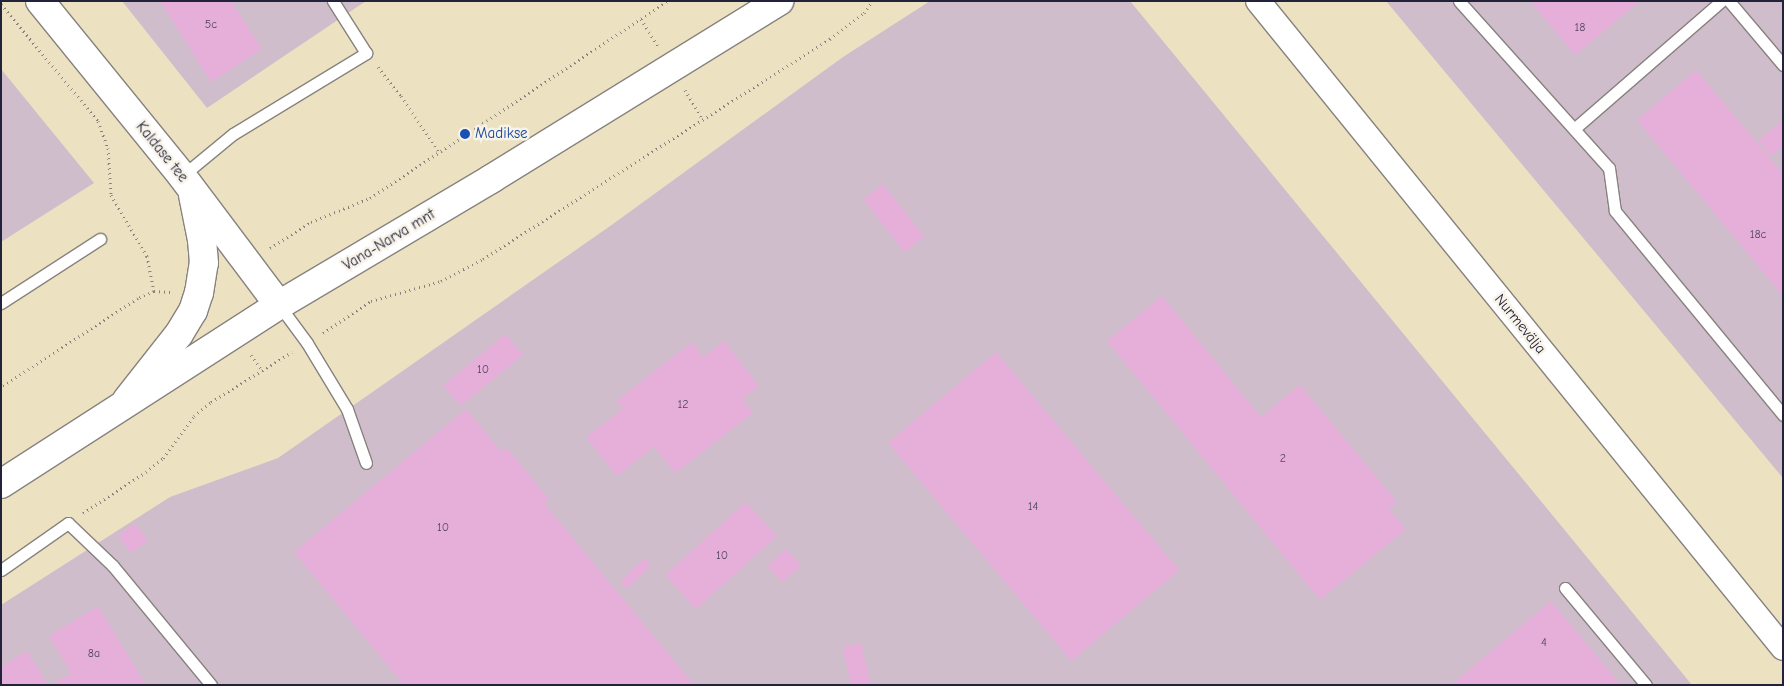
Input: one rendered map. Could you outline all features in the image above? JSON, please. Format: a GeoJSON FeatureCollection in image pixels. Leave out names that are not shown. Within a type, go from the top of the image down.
{"type":"FeatureCollection","features":[{"type":"Feature","properties":{"kind":"main road","name":"Kaldase tee"},"geometry":{"type":"LineString","coordinates":[[40,1],[187,182],[279,305]]}},
{"type":"Feature","properties":{"kind":"main road","name":"Vana-Narva mnt"},"geometry":{"type":"LineString","coordinates":[[1,484],[279,305],[491,179],[780,1]]}},
{"type":"Feature","properties":{"kind":"main road"},"geometry":{"type":"LineString","coordinates":[[124,404],[179,334],[200,293],[204,263],[202,240],[187,182]]}},
{"type":"Feature","properties":{"kind":"street","name":"Nurmevälja"},"geometry":{"type":"LineString","coordinates":[[1258,1],[1783,648]]}},
{"type":"Feature","properties":{"kind":"lane"},"geometry":{"type":"LineString","coordinates":[[187,182],[233,134],[366,53],[333,1]]}},
{"type":"Feature","properties":{"kind":"lane"},"geometry":{"type":"LineString","coordinates":[[1459,1],[1609,168],[1615,211],[1783,415]]}},
{"type":"Feature","properties":{"kind":"lane"},"geometry":{"type":"LineString","coordinates":[[1574,129],[1721,1]]}},
{"type":"Feature","properties":{"kind":"lane"},"geometry":{"type":"LineString","coordinates":[[1728,1],[1783,65]]}},
{"type":"Feature","properties":{"kind":"lane"},"geometry":{"type":"LineString","coordinates":[[1,303],[100,239]]}},
{"type":"Feature","properties":{"kind":"lane"},"geometry":{"type":"LineString","coordinates":[[279,305],[307,344],[347,409],[366,463]]}},
{"type":"Feature","properties":{"kind":"lane"},"geometry":{"type":"LineString","coordinates":[[1,570],[68,523],[112,566],[211,685]]}},
{"type":"Feature","properties":{"kind":"lane"},"geometry":{"type":"LineString","coordinates":[[1565,588],[1646,685]]}},
{"type":"Feature","properties":{"kind":"path"},"geometry":{"type":"LineString","coordinates":[[249,264],[275,244],[311,222],[370,198],[668,1]]}},
{"type":"Feature","properties":{"kind":"path"},"geometry":{"type":"LineString","coordinates":[[68,523],[146,472],[162,458],[194,416],[211,402],[307,344],[371,302],[441,281],[483,258],[830,39],[864,13],[872,1]]}},
{"type":"Feature","properties":{"kind":"path"},"geometry":{"type":"LineString","coordinates":[[1,4],[98,121],[108,148],[111,195],[147,256],[154,291]]}},
{"type":"Feature","properties":{"kind":"path"},"geometry":{"type":"LineString","coordinates":[[366,53],[401,96],[439,152]]}},
{"type":"Feature","properties":{"kind":"path"},"geometry":{"type":"LineString","coordinates":[[1,387],[138,298],[154,291],[200,293]]}},
{"type":"Feature","properties":{"kind":"shaded area"},"geometry":{"type":"Polygon","coordinates":[[[122,1],[366,1],[207,108],[122,1]]]}},
{"type":"Feature","properties":{"kind":"shaded area"},"geometry":{"type":"Polygon","coordinates":[[[930,1],[1130,1],[1692,685],[1,685],[1,605],[170,497],[278,458],[613,224],[843,57],[930,1]]]}},
{"type":"Feature","properties":{"kind":"shaded area"},"geometry":{"type":"Polygon","coordinates":[[[1386,1],[1783,1],[1783,478],[1386,1]]]}},
{"type":"Feature","properties":{"kind":"shaded area"},"geometry":{"type":"Polygon","coordinates":[[[1,69],[94,183],[1,242],[1,69]]]}},
{"type":"Feature","properties":{"kind":"building"},"geometry":{"type":"Polygon","coordinates":[[[160,1],[231,1],[262,49],[211,82],[160,1]]]}},
{"type":"Feature","properties":{"kind":"building"},"geometry":{"type":"Polygon","coordinates":[[[1530,1],[1640,1],[1575,55],[1530,1]]]}},
{"type":"Feature","properties":{"kind":"building"},"geometry":{"type":"Polygon","coordinates":[[[1696,70],[1783,174],[1783,296],[1637,120],[1696,70]]]}},
{"type":"Feature","properties":{"kind":"building"},"geometry":{"type":"Polygon","coordinates":[[[1783,120],[1783,146],[1771,156],[1758,141],[1783,120]]]}},
{"type":"Feature","properties":{"kind":"building"},"geometry":{"type":"Polygon","coordinates":[[[883,184],[924,237],[905,252],[863,199],[883,184]]]}},
{"type":"Feature","properties":{"kind":"building"},"geometry":{"type":"Polygon","coordinates":[[[1162,296],[1261,417],[1300,385],[1397,502],[1389,509],[1406,529],[1320,600],[1107,341],[1162,296]]]}},
{"type":"Feature","properties":{"kind":"building"},"geometry":{"type":"Polygon","coordinates":[[[506,334],[523,355],[460,406],[443,385],[506,334]]]}},
{"type":"Feature","properties":{"kind":"building"},"geometry":{"type":"Polygon","coordinates":[[[724,341],[759,386],[742,399],[753,413],[675,473],[654,447],[617,476],[586,437],[623,409],[616,401],[692,342],[703,357],[724,341]]]}},
{"type":"Feature","properties":{"kind":"building"},"geometry":{"type":"Polygon","coordinates":[[[996,352],[1179,570],[1071,661],[888,443],[996,352]]]}},
{"type":"Feature","properties":{"kind":"building"},"geometry":{"type":"Polygon","coordinates":[[[466,409],[502,452],[507,448],[549,499],[544,503],[694,685],[404,685],[294,552],[466,409]]]}},
{"type":"Feature","properties":{"kind":"building"},"geometry":{"type":"Polygon","coordinates":[[[746,502],[777,536],[696,609],[665,575],[746,502]]]}},
{"type":"Feature","properties":{"kind":"building"},"geometry":{"type":"Polygon","coordinates":[[[135,523],[148,541],[131,553],[118,535],[135,523]]]}},
{"type":"Feature","properties":{"kind":"building"},"geometry":{"type":"Polygon","coordinates":[[[786,549],[801,565],[783,582],[768,566],[786,549]]]}},
{"type":"Feature","properties":{"kind":"building"},"geometry":{"type":"Polygon","coordinates":[[[644,558],[651,565],[627,589],[620,582],[644,558]]]}},
{"type":"Feature","properties":{"kind":"building"},"geometry":{"type":"Polygon","coordinates":[[[1551,601],[1621,685],[1451,685],[1551,601]]]}},
{"type":"Feature","properties":{"kind":"building"},"geometry":{"type":"Polygon","coordinates":[[[98,606],[146,685],[51,685],[71,673],[49,636],[98,606]]]}},
{"type":"Feature","properties":{"kind":"building"},"geometry":{"type":"Polygon","coordinates":[[[861,643],[871,685],[851,685],[842,647],[861,643]]]}},
{"type":"Feature","properties":{"kind":"building"},"geometry":{"type":"Polygon","coordinates":[[[27,651],[48,685],[1,685],[1,667],[27,651]]]}},
{"type":"Feature","properties":{"kind":"place","name":"Madikse"},"geometry":{"type":"Point","coordinates":[465,134]}}]}
